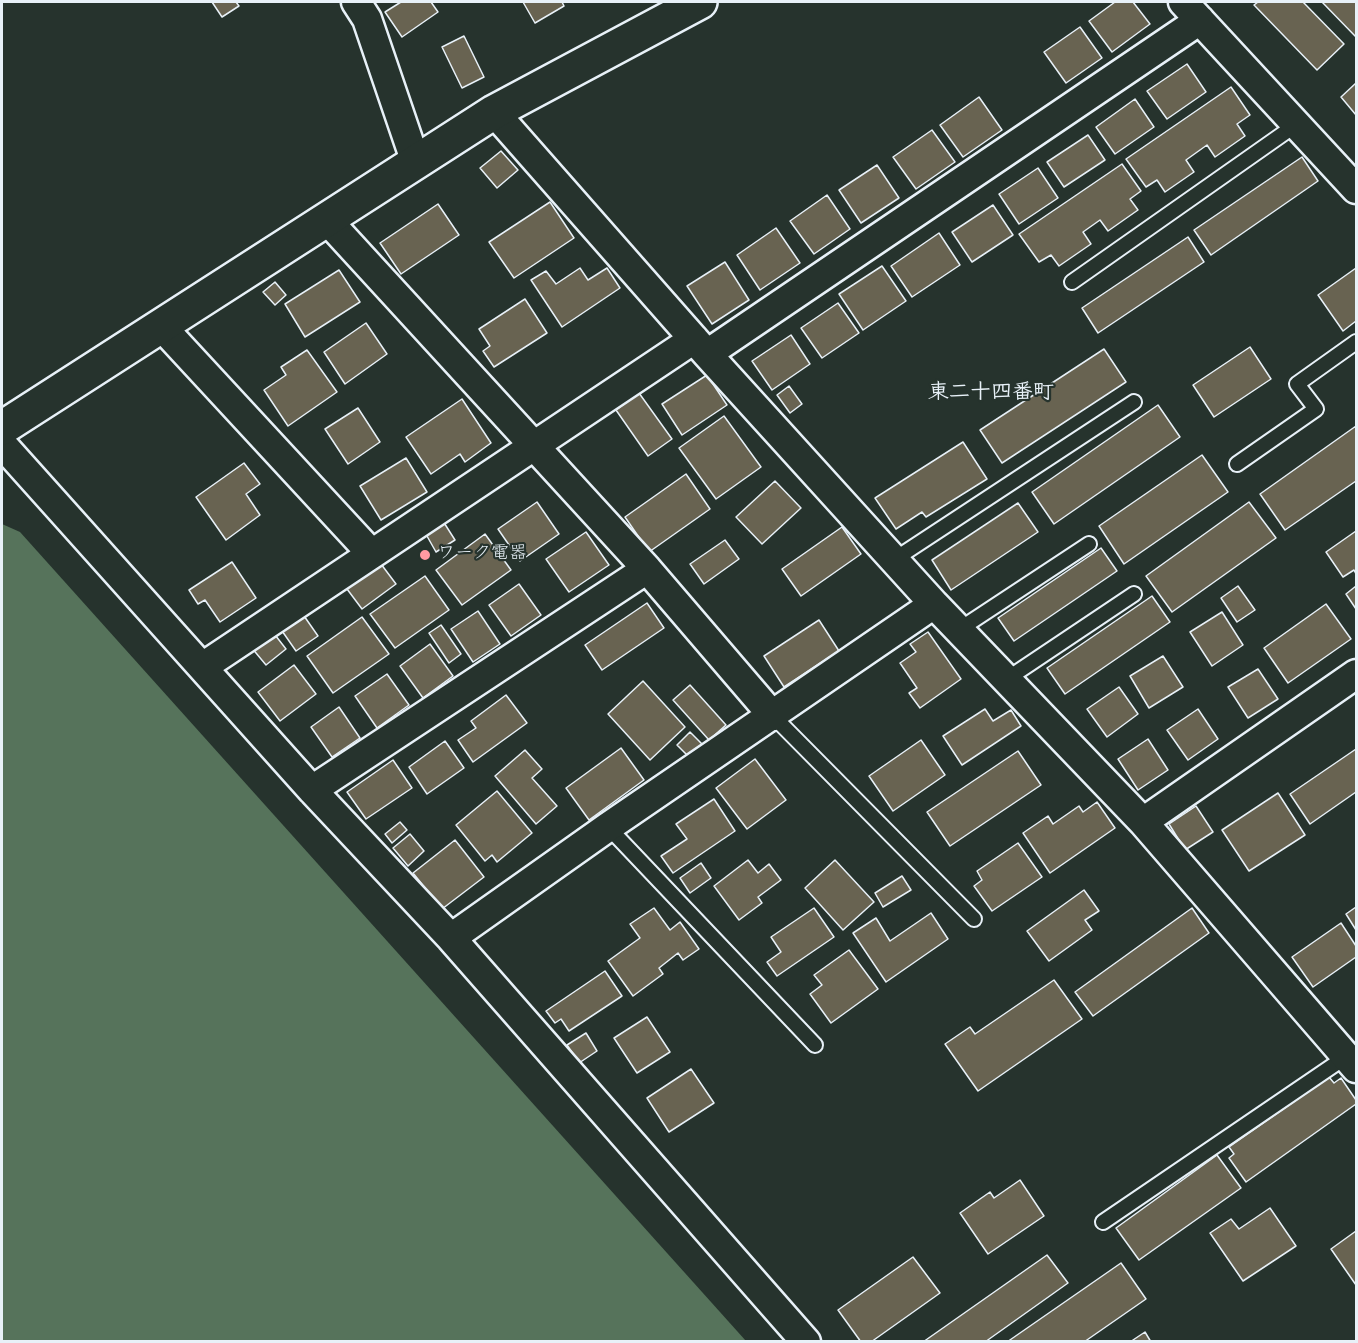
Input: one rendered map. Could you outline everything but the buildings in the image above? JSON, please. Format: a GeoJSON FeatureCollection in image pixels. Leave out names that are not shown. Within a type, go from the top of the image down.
{"type":"FeatureCollection","features":[{"type":"Feature","properties":{"kind":"street"},"geometry":{"type":"LineString","coordinates":[[356,2],[367,19],[416,163]]}},
{"type":"Feature","properties":{"kind":"street"},"geometry":{"type":"LineString","coordinates":[[2,428],[328,221],[494,112],[700,2]]}},
{"type":"Feature","properties":{"kind":"street"},"geometry":{"type":"LineString","coordinates":[[204,666],[534,445],[700,347],[1191,11],[1356,189]]}},
{"type":"Feature","properties":{"kind":"street"},"geometry":{"type":"LineString","coordinates":[[494,112],[700,347],[934,604],[1143,822],[1353,1058]]}},
{"type":"Feature","properties":{"kind":"street"},"geometry":{"type":"LineString","coordinates":[[328,221],[647,570],[773,716]]}},
{"type":"Feature","properties":{"kind":"street"},"geometry":{"type":"LineString","coordinates":[[162,327],[371,553]]}},
{"type":"Feature","properties":{"kind":"street"},"geometry":{"type":"LineString","coordinates":[[2,444],[204,666],[312,790],[451,938],[806,1341]]}},
{"type":"Feature","properties":{"kind":"street"},"geometry":{"type":"LineString","coordinates":[[312,790],[647,570]]}},
{"type":"Feature","properties":{"kind":"street"},"geometry":{"type":"LineString","coordinates":[[451,938],[934,604]]}},
{"type":"Feature","properties":{"kind":"street"},"geometry":{"type":"LineString","coordinates":[[1143,822],[1356,674]]}},
{"type":"Feature","properties":{"kind":"lane"},"geometry":{"type":"LineString","coordinates":[[1072,282],[1297,124]]}},
{"type":"Feature","properties":{"kind":"lane"},"geometry":{"type":"LineString","coordinates":[[1237,464],[1316,409],[1298,384],[1356,342]]}},
{"type":"Feature","properties":{"kind":"lane"},"geometry":{"type":"LineString","coordinates":[[895,560],[1134,402]]}},
{"type":"Feature","properties":{"kind":"lane"},"geometry":{"type":"LineString","coordinates":[[960,629],[1089,544]]}},
{"type":"Feature","properties":{"kind":"lane"},"geometry":{"type":"LineString","coordinates":[[1007,679],[1134,594]]}},
{"type":"Feature","properties":{"kind":"lane"},"geometry":{"type":"LineString","coordinates":[[773,716],[974,919]]}},
{"type":"Feature","properties":{"kind":"lane"},"geometry":{"type":"LineString","coordinates":[[609,827],[815,1045]]}},
{"type":"Feature","properties":{"kind":"lane"},"geometry":{"type":"LineString","coordinates":[[1103,1222],[1353,1058]]}},
{"type":"Feature","properties":{"kind":"green space"},"geometry":{"type":"Polygon","coordinates":[[[2,524],[20,532],[746,1341],[2,1341],[2,524]]]}},
{"type":"Feature","properties":{"kind":"place","name":"ワーク電器"},"geometry":{"type":"Point","coordinates":[425,555]}},
{"type":"Feature","properties":{"kind":"district","name":"東二十四番町"},"geometry":{"type":"Point","coordinates":[991,394]}}]}
